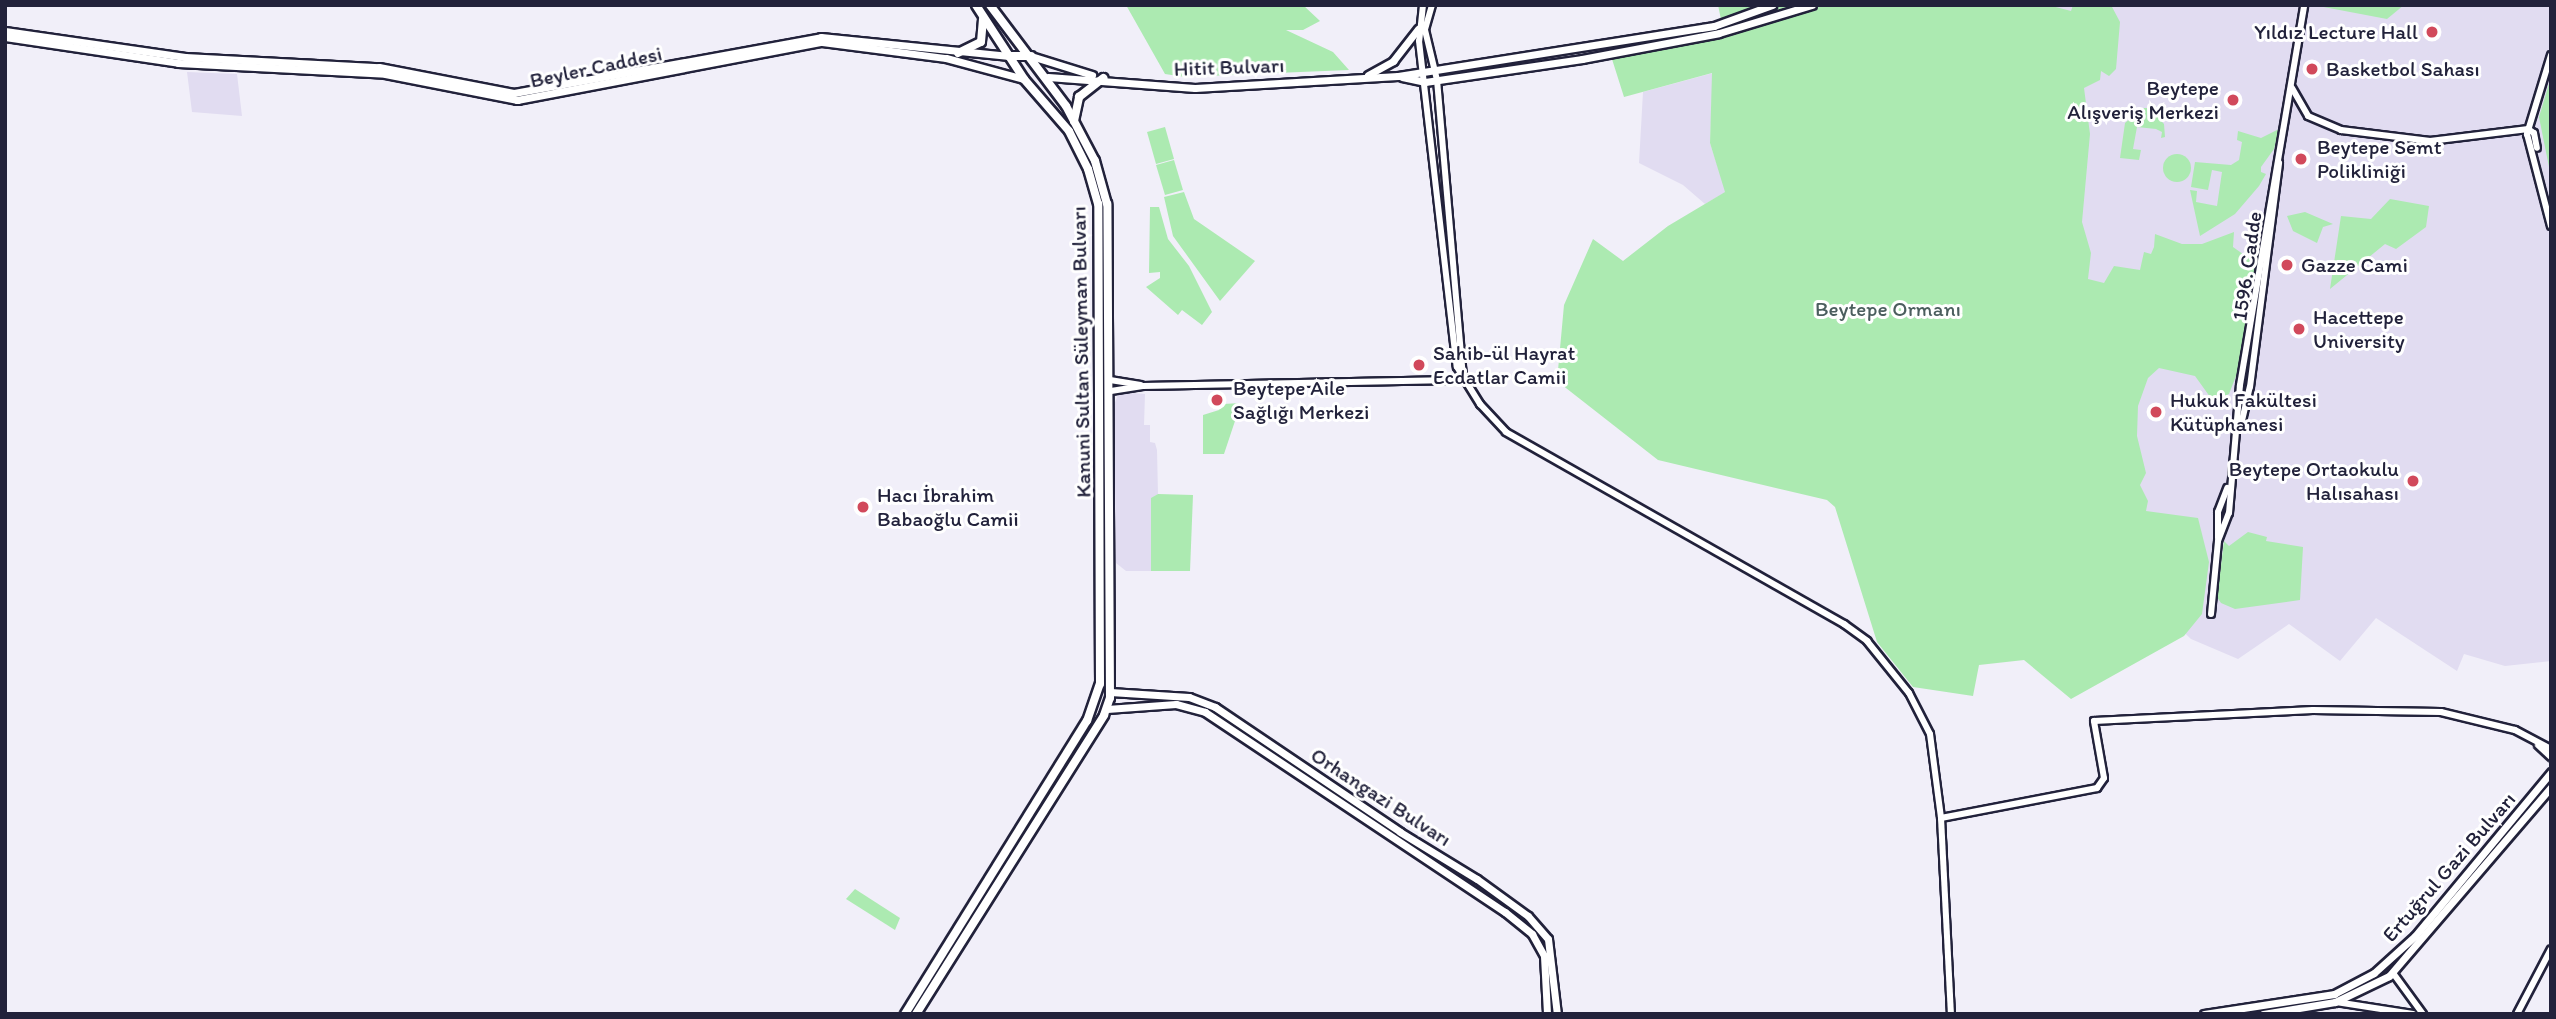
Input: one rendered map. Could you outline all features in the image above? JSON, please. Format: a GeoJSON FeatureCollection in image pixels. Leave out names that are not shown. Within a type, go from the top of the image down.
{"type":"FeatureCollection","features":[{"type":"Feature","properties":{"kind":"main road","name":"Kanuni Sultan Süleyman Bulvarı"},"geometry":{"type":"LineString","coordinates":[[916,1014],[1107,709],[1110,692],[1111,391],[1107,204],[1095,161],[1056,90],[990,5]]}},
{"type":"Feature","properties":{"kind":"main road"},"geometry":{"type":"LineString","coordinates":[[1398,76],[1423,69],[1453,69],[1714,26],[1774,5],[1773,12],[1781,15]]}},
{"type":"Feature","properties":{"kind":"main road"},"geometry":{"type":"LineString","coordinates":[[1398,76],[1425,82],[1595,57],[1719,33],[1812,5]]}},
{"type":"Feature","properties":{"kind":"main road","name":"Kanuni Sultan Süleyman Bulvarı"},"geometry":{"type":"LineString","coordinates":[[979,9],[1024,79],[1044,100],[1076,143],[1096,197],[1097,698]]}},
{"type":"Feature","properties":{"kind":"main road"},"geometry":{"type":"LineString","coordinates":[[958,54],[981,42],[985,27],[979,9]]}},
{"type":"Feature","properties":{"kind":"main road"},"geometry":{"type":"LineString","coordinates":[[994,33],[1003,34],[1004,23]]}},
{"type":"Feature","properties":{"kind":"main road"},"geometry":{"type":"LineString","coordinates":[[1357,78],[1393,61],[1418,29]]}},
{"type":"Feature","properties":{"kind":"main road","name":"Beyler Caddesi"},"geometry":{"type":"LineString","coordinates":[[5,31],[185,57],[307,66],[379,67],[514,93],[607,79],[821,37],[958,54],[1009,56]]}},
{"type":"Feature","properties":{"kind":"main road","name":"Beyler Caddesi"},"geometry":{"type":"LineString","coordinates":[[5,37],[178,63],[270,64]]}},
{"type":"Feature","properties":{"kind":"main road","name":"Beyler Caddesi"},"geometry":{"type":"LineString","coordinates":[[635,73],[831,42],[960,60],[1024,79]]}},
{"type":"Feature","properties":{"kind":"main road"},"geometry":{"type":"LineString","coordinates":[[1009,56],[1031,56]]}},
{"type":"Feature","properties":{"kind":"main road","name":"Hitit Bulvarı"},"geometry":{"type":"LineString","coordinates":[[1031,56],[1103,78]]}},
{"type":"Feature","properties":{"kind":"main road","name":"Hitit Bulvarı"},"geometry":{"type":"LineString","coordinates":[[1048,77],[1103,78],[1188,88],[1398,76]]}},
{"type":"Feature","properties":{"kind":"main road"},"geometry":{"type":"LineString","coordinates":[[1024,79],[1048,77]]}},
{"type":"Feature","properties":{"kind":"main road"},"geometry":{"type":"LineString","coordinates":[[1074,121],[1079,97],[1103,78]]}},
{"type":"Feature","properties":{"kind":"main road"},"geometry":{"type":"LineString","coordinates":[[1044,100],[1045,90],[1056,90]]}},
{"type":"Feature","properties":{"kind":"main road"},"geometry":{"type":"LineString","coordinates":[[1098,380],[1110,380]]}},
{"type":"Feature","properties":{"kind":"main road"},"geometry":{"type":"LineString","coordinates":[[1098,390],[1111,391]]}},
{"type":"Feature","properties":{"kind":"main road"},"geometry":{"type":"LineString","coordinates":[[905,1014],[1097,698],[1110,692]]}},
{"type":"Feature","properties":{"kind":"main road","name":"Orhangazi Bulvarı"},"geometry":{"type":"LineString","coordinates":[[1110,692],[1189,697],[1215,707],[1464,870],[1528,916],[1548,939],[1557,1014]]}},
{"type":"Feature","properties":{"kind":"main road"},"geometry":{"type":"LineString","coordinates":[[1097,698],[1107,709]]}},
{"type":"Feature","properties":{"kind":"main road","name":"Orhangazi Bulvarı"},"geometry":{"type":"LineString","coordinates":[[1107,709],[1176,704],[1205,712],[1457,881],[1532,934],[1544,956],[1547,1014]]}},
{"type":"Feature","properties":{"kind":"main road","name":"Ertuğrul Gazi Bulvarı"},"geometry":{"type":"LineString","coordinates":[[2204,1014],[2334,998],[2374,973],[2399,954],[2551,772]]}},
{"type":"Feature","properties":{"kind":"main road","name":"Ertuğrul Gazi Bulvarı"},"geometry":{"type":"LineString","coordinates":[[2263,1014],[2372,987],[2393,973],[2551,787]]}},
{"type":"Feature","properties":{"kind":"main road"},"geometry":{"type":"LineString","coordinates":[[1448,876],[1455,865]]}},
{"type":"Feature","properties":{"kind":"main road"},"geometry":{"type":"LineString","coordinates":[[1457,881],[1464,870]]}},
{"type":"Feature","properties":{"kind":"street"},"geometry":{"type":"LineString","coordinates":[[1423,5],[1418,29],[1455,354],[1465,378],[1491,418],[1533,450],[1844,624],[1867,641],[1921,710],[1930,734],[1941,818],[1951,1014]]}},
{"type":"Feature","properties":{"kind":"street"},"geometry":{"type":"LineString","coordinates":[[1432,5],[1425,30],[1436,70],[1465,378]]}},
{"type":"Feature","properties":{"kind":"street","name":"1596. Cadde"},"geometry":{"type":"LineString","coordinates":[[2236,436],[2239,386],[2304,5]]}},
{"type":"Feature","properties":{"kind":"street"},"geometry":{"type":"LineString","coordinates":[[2551,55],[2528,129],[2551,226]]}},
{"type":"Feature","properties":{"kind":"street"},"geometry":{"type":"LineString","coordinates":[[2291,82],[2301,108],[2330,127],[2417,140],[2495,136],[2528,129],[2534,133],[2551,211]]}},
{"type":"Feature","properties":{"kind":"street"},"geometry":{"type":"LineString","coordinates":[[2286,114],[2301,108]]}},
{"type":"Feature","properties":{"kind":"street","name":"1596. Cadde"},"geometry":{"type":"LineString","coordinates":[[2236,436],[2251,380],[2279,157]]}},
{"type":"Feature","properties":{"kind":"street"},"geometry":{"type":"LineString","coordinates":[[1444,243],[1454,242]]}},
{"type":"Feature","properties":{"kind":"street"},"geometry":{"type":"LineString","coordinates":[[1111,391],[1143,386],[1465,378]]}},
{"type":"Feature","properties":{"kind":"street"},"geometry":{"type":"LineString","coordinates":[[2241,378],[2251,380]]}},
{"type":"Feature","properties":{"kind":"street"},"geometry":{"type":"LineString","coordinates":[[1110,380],[1143,386]]}},
{"type":"Feature","properties":{"kind":"street"},"geometry":{"type":"LineString","coordinates":[[2239,386],[2249,390]]}},
{"type":"Feature","properties":{"kind":"street"},"geometry":{"type":"LineString","coordinates":[[2211,614],[2218,541],[2236,436]]}},
{"type":"Feature","properties":{"kind":"street"},"geometry":{"type":"LineString","coordinates":[[1941,818],[2096,788],[2104,778],[2094,721],[2313,710],[2441,712],[2532,738],[2551,749]]}},
{"type":"Feature","properties":{"kind":"street"},"geometry":{"type":"LineString","coordinates":[[2532,738],[2551,757]]}},
{"type":"Feature","properties":{"kind":"street"},"geometry":{"type":"LineString","coordinates":[[2517,1014],[2551,949]]}},
{"type":"Feature","properties":{"kind":"street"},"geometry":{"type":"LineString","coordinates":[[2393,973],[2423,1014]]}},
{"type":"Feature","properties":{"kind":"street"},"geometry":{"type":"LineString","coordinates":[[2334,998],[2413,1014]]}},
{"type":"Feature","properties":{"kind":"shaded area","name":"Hacettepe University"},"geometry":{"type":"Polygon","coordinates":[[[2047,5],[2551,5],[2551,661],[2505,666],[2464,654],[2457,671],[2376,618],[2340,661],[2289,624],[2238,659],[2191,639],[2150,600],[2099,477],[2047,5]]]}},
{"type":"Feature","properties":{"kind":"shaded area"},"geometry":{"type":"Polygon","coordinates":[[[187,72],[237,74],[242,116],[192,112],[187,72]]]}},
{"type":"Feature","properties":{"kind":"shaded area"},"geometry":{"type":"Polygon","coordinates":[[[1713,73],[1710,143],[1726,192],[1705,204],[1683,185],[1639,163],[1643,92],[1713,73]]]}},
{"type":"Feature","properties":{"kind":"shaded area"},"geometry":{"type":"Polygon","coordinates":[[[1119,392],[1145,394],[1144,425],[1150,425],[1150,442],[1155,443],[1157,450],[1158,494],[1151,499],[1151,571],[1126,571],[1116,563],[1114,405],[1119,392]]]}},
{"type":"Feature","properties":{"kind":"green space"},"geometry":{"type":"Polygon","coordinates":[[[1126,5],[1303,5],[1320,21],[1303,30],[1286,30],[1333,52],[1349,70],[1185,77],[1165,74],[1126,5]]]}},
{"type":"Feature","properties":{"kind":"green space","name":"Beytepe Ormanı"},"geometry":{"type":"Polygon","coordinates":[[[1718,5],[2048,5],[2071,11],[2073,5],[2111,5],[2120,22],[2116,69],[2109,76],[2101,71],[2100,80],[2084,88],[2090,134],[2082,222],[2091,253],[2088,279],[2104,283],[2114,266],[2140,270],[2144,252],[2151,254],[2154,247],[2155,234],[2182,244],[2202,244],[2234,232],[2233,247],[2257,264],[2243,358],[2229,394],[2213,401],[2195,376],[2159,368],[2148,378],[2138,406],[2137,436],[2146,473],[2140,485],[2148,501],[2146,511],[2198,518],[2209,562],[2202,614],[2184,636],[2071,699],[2024,660],[1979,665],[1973,696],[1913,687],[1877,642],[1835,507],[1827,500],[1658,460],[1557,381],[1564,305],[1593,239],[1623,261],[1668,226],[1725,192],[1710,143],[1712,73],[1624,97],[1611,56],[1724,34],[1718,5]]]}},
{"type":"Feature","properties":{"kind":"green space"},"geometry":{"type":"Polygon","coordinates":[[[2313,5],[2404,5],[2387,19],[2313,5]]]}},
{"type":"Feature","properties":{"kind":"green space"},"geometry":{"type":"Polygon","coordinates":[[[2551,77],[2551,177],[2539,117],[2551,77]]]}},
{"type":"Feature","properties":{"kind":"green space"},"geometry":{"type":"Polygon","coordinates":[[[2143,108],[2149,108],[2164,124],[2165,137],[2161,138],[2162,132],[2156,129],[2137,127],[2133,149],[2141,150],[2139,160],[2120,158],[2125,123],[2143,108]]]}},
{"type":"Feature","properties":{"kind":"green space"},"geometry":{"type":"Polygon","coordinates":[[[1165,127],[1174,159],[1156,164],[1147,132],[1165,127]]]}},
{"type":"Feature","properties":{"kind":"green space"},"geometry":{"type":"Polygon","coordinates":[[[2279,129],[2274,149],[2261,167],[2261,172],[2266,174],[2259,186],[2235,214],[2200,236],[2190,190],[2197,191],[2196,202],[2217,206],[2222,172],[2212,170],[2208,190],[2191,187],[2195,162],[2231,165],[2239,160],[2242,142],[2237,140],[2238,131],[2261,138],[2279,129]]]}},
{"type":"Feature","properties":{"kind":"green space"},"geometry":{"type":"Polygon","coordinates":[[[2177,154],[2187,158],[2191,168],[2187,178],[2177,182],[2167,178],[2163,168],[2167,158],[2177,154]]]}},
{"type":"Feature","properties":{"kind":"green space"},"geometry":{"type":"Polygon","coordinates":[[[1174,160],[1183,190],[1165,195],[1156,165],[1174,160]]]}},
{"type":"Feature","properties":{"kind":"green space"},"geometry":{"type":"Polygon","coordinates":[[[1184,192],[1194,219],[1255,261],[1220,301],[1173,236],[1164,197],[1184,192]]]}},
{"type":"Feature","properties":{"kind":"green space"},"geometry":{"type":"Polygon","coordinates":[[[2390,199],[2429,206],[2426,227],[2396,249],[2385,244],[2330,289],[2341,216],[2371,219],[2390,199]]]}},
{"type":"Feature","properties":{"kind":"green space"},"geometry":{"type":"Polygon","coordinates":[[[1150,207],[1159,207],[1168,239],[1189,266],[1212,312],[1202,325],[1182,310],[1178,315],[1146,287],[1160,278],[1160,272],[1149,273],[1150,207]]]}},
{"type":"Feature","properties":{"kind":"green space"},"geometry":{"type":"Polygon","coordinates":[[[2305,212],[2333,224],[2323,227],[2317,243],[2293,231],[2287,216],[2305,212]]]}},
{"type":"Feature","properties":{"kind":"green space"},"geometry":{"type":"Polygon","coordinates":[[[1241,403],[1224,454],[1203,454],[1203,415],[1219,410],[1223,404],[1241,403]]]}},
{"type":"Feature","properties":{"kind":"green space"},"geometry":{"type":"Polygon","coordinates":[[[1158,494],[1193,495],[1190,571],[1151,571],[1151,498],[1158,494]]]}},
{"type":"Feature","properties":{"kind":"green space"},"geometry":{"type":"Polygon","coordinates":[[[2248,532],[2267,537],[2266,541],[2303,547],[2300,600],[2235,609],[2221,603],[2217,597],[2224,541],[2229,546],[2248,532]]]}},
{"type":"Feature","properties":{"kind":"green space"},"geometry":{"type":"Polygon","coordinates":[[[855,889],[900,918],[895,930],[846,899],[855,889]]]}},
{"type":"Feature","properties":{"kind":"place","name":"Yıldız Lecture Hall"},"geometry":{"type":"Point","coordinates":[2432,32]}},
{"type":"Feature","properties":{"kind":"place","name":"Basketbol Sahası"},"geometry":{"type":"Point","coordinates":[2312,69]}},
{"type":"Feature","properties":{"kind":"place","name":"Beytepe Alışveriş Merkezi"},"geometry":{"type":"Point","coordinates":[2233,100]}},
{"type":"Feature","properties":{"kind":"place","name":"Beytepe Semt Polikliniği"},"geometry":{"type":"Point","coordinates":[2301,159]}},
{"type":"Feature","properties":{"kind":"place","name":"Gazze Cami"},"geometry":{"type":"Point","coordinates":[2287,265]}},
{"type":"Feature","properties":{"kind":"place","name":"Hacettepe University"},"geometry":{"type":"Point","coordinates":[2299,329]}},
{"type":"Feature","properties":{"kind":"place","name":"Sahib-ül Hayrat Ecdatlar Camii"},"geometry":{"type":"Point","coordinates":[1419,365]}},
{"type":"Feature","properties":{"kind":"place","name":"Beytepe Aile Sağlığı Merkezi"},"geometry":{"type":"Point","coordinates":[1217,400]}},
{"type":"Feature","properties":{"kind":"place","name":"Hukuk Fakültesi Kütüphanesi"},"geometry":{"type":"Point","coordinates":[2156,412]}},
{"type":"Feature","properties":{"kind":"place","name":"Beytepe Ortaokulu Halısahası"},"geometry":{"type":"Point","coordinates":[2413,481]}},
{"type":"Feature","properties":{"kind":"place","name":"Hacı İbrahim Babaoğlu Camii"},"geometry":{"type":"Point","coordinates":[863,507]}}]}
